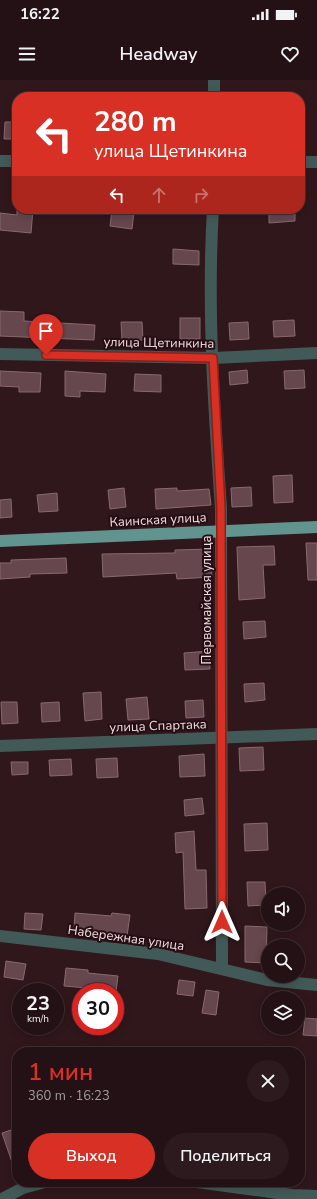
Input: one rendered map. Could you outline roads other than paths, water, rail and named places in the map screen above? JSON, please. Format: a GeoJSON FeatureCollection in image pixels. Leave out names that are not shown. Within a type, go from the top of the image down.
{"type":"FeatureCollection","features":[{"type":"Feature","properties":{"kind":"main road","name":"Каинская улица"},"geometry":{"type":"LineString","coordinates":[[0,541],[317,527]]}},
{"type":"Feature","properties":{"kind":"street"},"geometry":{"type":"LineString","coordinates":[[214,80],[214,92]]}},
{"type":"Feature","properties":{"kind":"street"},"geometry":{"type":"LineString","coordinates":[[0,161],[12,161]]}},
{"type":"Feature","properties":{"kind":"street"},"geometry":{"type":"LineString","coordinates":[[305,162],[317,162]]}},
{"type":"Feature","properties":{"kind":"street","name":"Первомайская улица"},"geometry":{"type":"LineString","coordinates":[[213,214],[210,264],[213,358],[222,531],[222,968]]}},
{"type":"Feature","properties":{"kind":"street","name":"улица Щетинкина"},"geometry":{"type":"LineString","coordinates":[[0,354],[213,358],[317,353]]}},
{"type":"Feature","properties":{"kind":"street","name":"улица Спартака"},"geometry":{"type":"LineString","coordinates":[[0,746],[317,734]]}},
{"type":"Feature","properties":{"kind":"street","name":"Набережная улица"},"geometry":{"type":"LineString","coordinates":[[0,936],[158,954],[268,980],[317,985]]}},
{"type":"Feature","properties":{"kind":"street"},"geometry":{"type":"LineString","coordinates":[[2,1199],[27,1187]]}},
{"type":"Feature","properties":{"kind":"street"},"geometry":{"type":"LineString","coordinates":[[234,1187],[292,1195],[317,1196]]}}]}
